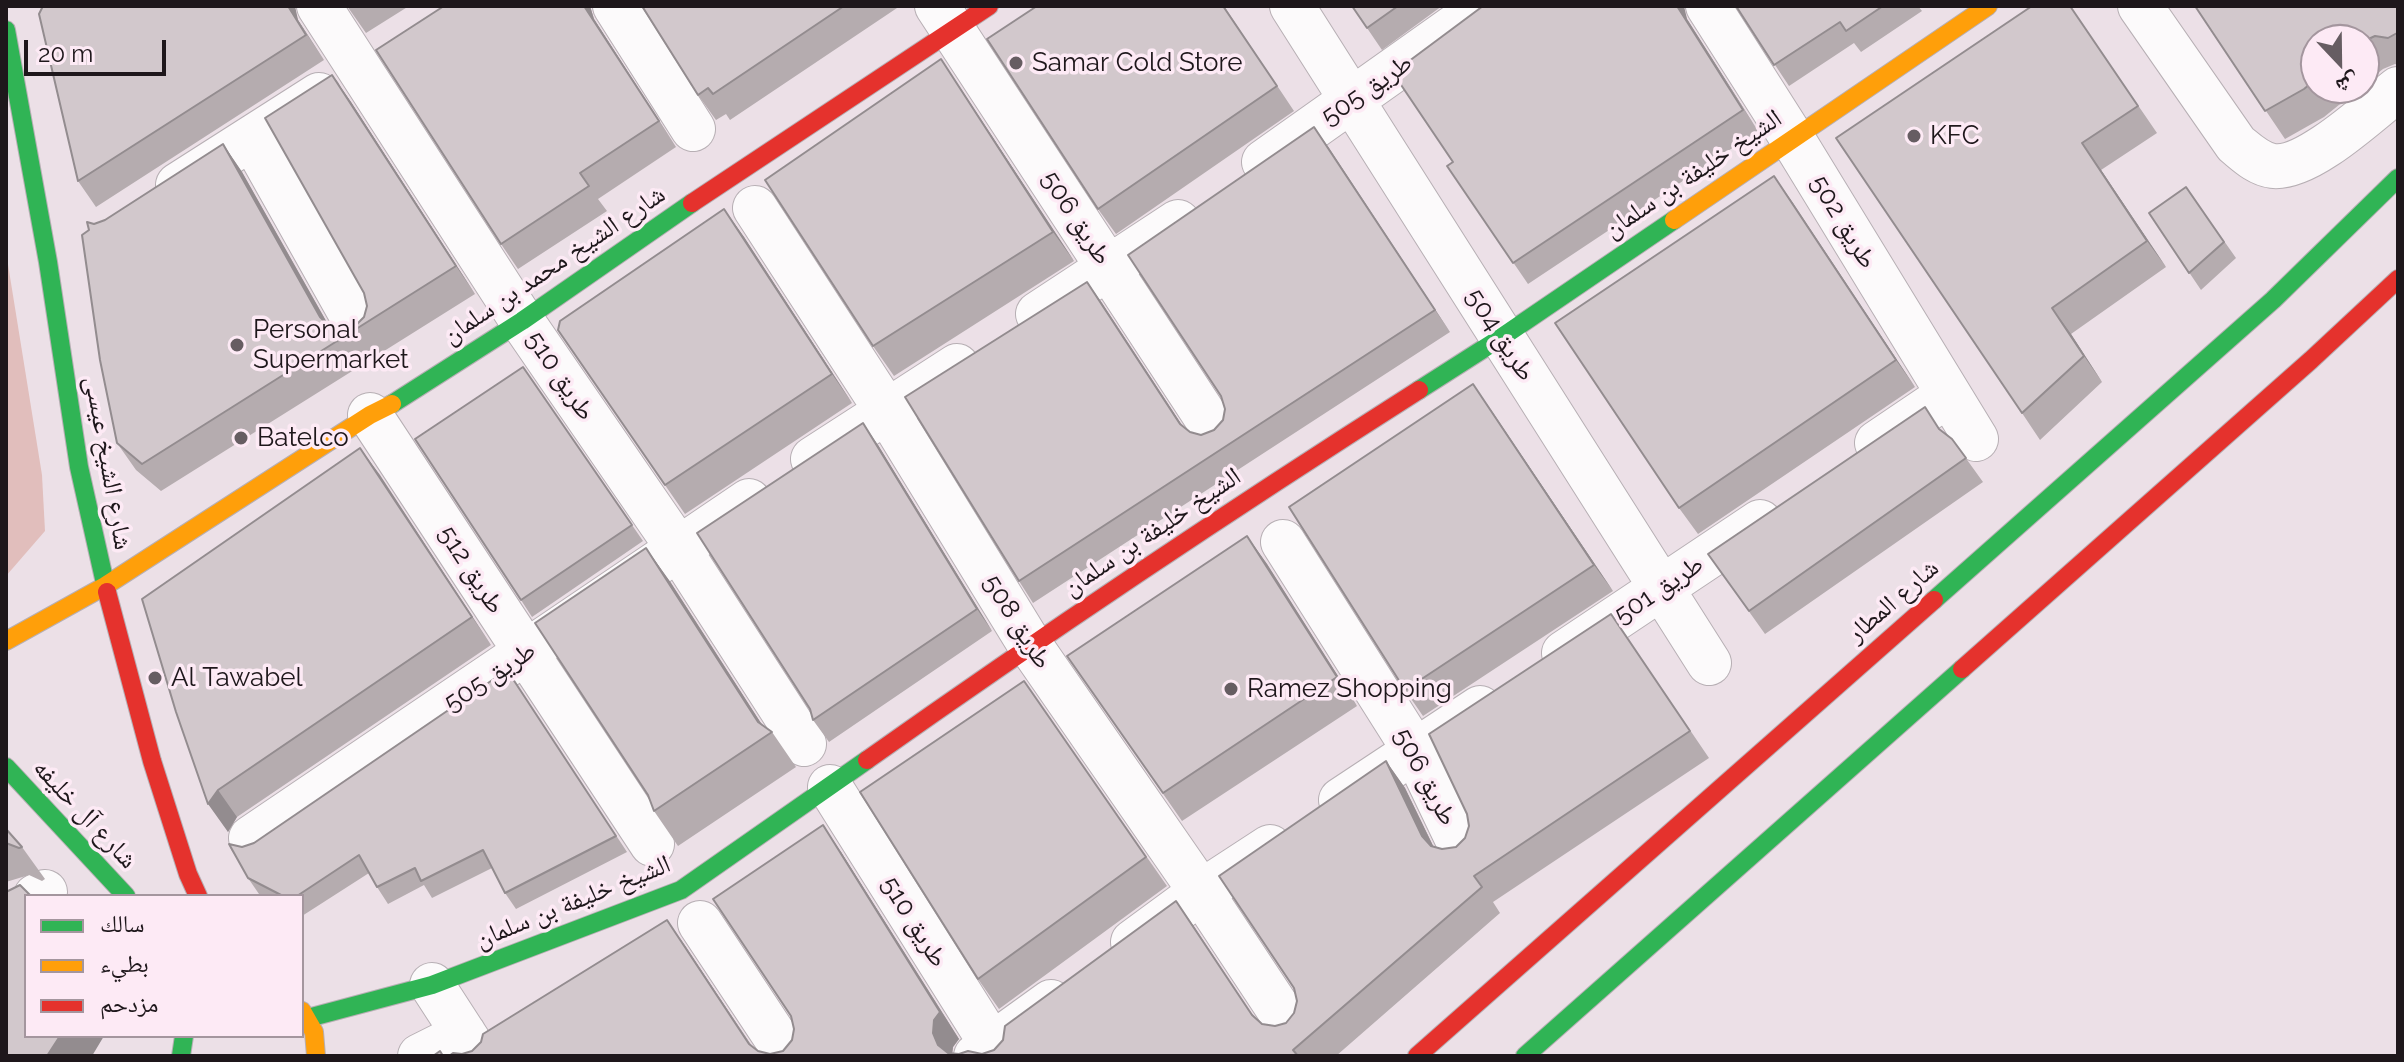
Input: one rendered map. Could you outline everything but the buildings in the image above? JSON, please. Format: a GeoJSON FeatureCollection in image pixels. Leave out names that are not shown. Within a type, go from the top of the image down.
{"type":"FeatureCollection","features":[{"type":"Feature","properties":{"kind":"street","name":"طريق 510"},"geometry":{"type":"LineString","coordinates":[[319,6],[378,56],[522,321],[678,548],[804,744]]}},
{"type":"Feature","properties":{"kind":"street"},"geometry":{"type":"LineString","coordinates":[[615,6],[693,129]]}},
{"type":"Feature","properties":{"kind":"street","name":"شارع الشيخ محمد بن سلمان"},"geometry":{"type":"LineString","coordinates":[[6,641],[105,586],[522,321],[722,182],[945,18],[989,6]]}},
{"type":"Feature","properties":{"kind":"street","name":"طريق 504"},"geometry":{"type":"LineString","coordinates":[[1292,6],[1709,663]]}},
{"type":"Feature","properties":{"kind":"street","name":"طريق 505"},"geometry":{"type":"LineString","coordinates":[[251,838],[886,410],[1109,269],[1352,102],[1484,6]]}},
{"type":"Feature","properties":{"kind":"street","name":"طريق 502"},"geometry":{"type":"LineString","coordinates":[[1708,6],[1976,439]]}},
{"type":"Feature","properties":{"kind":"street","name":"الشيخ خليفة بن سلمان"},"geometry":{"type":"LineString","coordinates":[[305,1014],[432,985],[681,890],[1030,645],[1257,493],[1502,337],[1988,6]]}},
{"type":"Feature","properties":{"kind":"street"},"geometry":{"type":"LineString","coordinates":[[2140,6],[2236,144],[2253,159],[2274,166],[2296,163],[2315,153],[2398,89]]}},
{"type":"Feature","properties":{"kind":"street","name":"طريق 506"},"geometry":{"type":"LineString","coordinates":[[945,18],[1215,431]]}},
{"type":"Feature","properties":{"kind":"street","name":"شارع الشيخ عيسى"},"geometry":{"type":"LineString","coordinates":[[6,30],[48,262],[79,467],[105,586],[152,761],[197,894]]}},
{"type":"Feature","properties":{"kind":"street"},"geometry":{"type":"LineString","coordinates":[[150,202],[378,56]]}},
{"type":"Feature","properties":{"kind":"street"},"geometry":{"type":"LineString","coordinates":[[252,138],[361,332]]}},
{"type":"Feature","properties":{"kind":"street","name":"شارع المطار"},"geometry":{"type":"LineString","coordinates":[[1417,1056],[2273,300],[2398,178]]}},
{"type":"Feature","properties":{"kind":"street","name":"طريق 508"},"geometry":{"type":"LineString","coordinates":[[755,208],[886,410],[1030,645],[1291,1028]]}},
{"type":"Feature","properties":{"kind":"street"},"geometry":{"type":"LineString","coordinates":[[1525,1056],[2311,360],[2398,279]]}},
{"type":"Feature","properties":{"kind":"street"},"geometry":{"type":"LineString","coordinates":[[1844,465],[1948,395]]}},
{"type":"Feature","properties":{"kind":"street","name":"طريق 512"},"geometry":{"type":"LineString","coordinates":[[370,415],[652,844]]}},
{"type":"Feature","properties":{"kind":"street","name":"طريق 501"},"geometry":{"type":"LineString","coordinates":[[989,1052],[1201,892],[1792,500]]}},
{"type":"Feature","properties":{"kind":"street","name":"طريق 506"},"geometry":{"type":"LineString","coordinates":[[1283,542],[1415,751],[1463,851]]}},
{"type":"Feature","properties":{"kind":"street","name":"شارع آل خليفه"},"geometry":{"type":"LineString","coordinates":[[6,767],[124,894]]}},
{"type":"Feature","properties":{"kind":"street","name":"طريق 510"},"geometry":{"type":"LineString","coordinates":[[830,787],[989,1052]]}},
{"type":"Feature","properties":{"kind":"street"},"geometry":{"type":"LineString","coordinates":[[700,923],[788,1056]]}},
{"type":"Feature","properties":{"kind":"street"},"geometry":{"type":"LineString","coordinates":[[420,1056],[471,1045],[432,985]]}},
{"type":"Feature","properties":{"kind":"street"},"geometry":{"type":"LineString","coordinates":[[305,1014],[317,1044],[316,1056]]}},
{"type":"Feature","properties":{"kind":"shaded area"},"geometry":{"type":"Polygon","coordinates":[[[6,252],[42,475],[45,531],[6,576],[6,252]]]}},
{"type":"Feature","properties":{"kind":"traffic: fast"},"geometry":{"type":"LineString","coordinates":[[6,30],[48,262],[79,467],[107,592]]}},
{"type":"Feature","properties":{"kind":"traffic: fast"},"geometry":{"type":"LineString","coordinates":[[1934,600],[2273,300],[2398,178]]}},
{"type":"Feature","properties":{"kind":"traffic: fast"},"geometry":{"type":"LineString","coordinates":[[392,404],[522,321],[692,203]]}},
{"type":"Feature","properties":{"kind":"traffic: fast"},"geometry":{"type":"LineString","coordinates":[[1419,390],[1674,220]]}},
{"type":"Feature","properties":{"kind":"traffic: fast"},"geometry":{"type":"LineString","coordinates":[[1525,1056],[1962,669]]}},
{"type":"Feature","properties":{"kind":"traffic: fast"},"geometry":{"type":"LineString","coordinates":[[308,1018],[432,985],[681,890],[867,760]]}},
{"type":"Feature","properties":{"kind":"traffic: fast"},"geometry":{"type":"LineString","coordinates":[[6,767],[124,894]]}},
{"type":"Feature","properties":{"kind":"traffic: fast"},"geometry":{"type":"LineString","coordinates":[[181,1056],[184,1038]]}},
{"type":"Feature","properties":{"kind":"traffic: slow"},"geometry":{"type":"LineString","coordinates":[[1674,220],[1988,6]]}},
{"type":"Feature","properties":{"kind":"traffic: slow"},"geometry":{"type":"LineString","coordinates":[[6,641],[105,586],[370,415],[392,404]]}},
{"type":"Feature","properties":{"kind":"traffic: slow"},"geometry":{"type":"LineString","coordinates":[[304,1014],[314,1032],[316,1056]]}},
{"type":"Feature","properties":{"kind":"traffic: jam"},"geometry":{"type":"LineString","coordinates":[[692,203],[989,6]]}},
{"type":"Feature","properties":{"kind":"traffic: jam"},"geometry":{"type":"LineString","coordinates":[[1962,669],[2398,279]]}},
{"type":"Feature","properties":{"kind":"traffic: jam"},"geometry":{"type":"LineString","coordinates":[[867,760],[1141,572],[1419,390]]}},
{"type":"Feature","properties":{"kind":"traffic: jam"},"geometry":{"type":"LineString","coordinates":[[107,592],[152,761],[197,894]]}},
{"type":"Feature","properties":{"kind":"traffic: jam"},"geometry":{"type":"LineString","coordinates":[[1417,1056],[1934,600]]}},
{"type":"Feature","properties":{"kind":"place","name":"Samar Cold Store"},"geometry":{"type":"Point","coordinates":[1016,63]}},
{"type":"Feature","properties":{"kind":"place","name":"KFC"},"geometry":{"type":"Point","coordinates":[1914,136]}},
{"type":"Feature","properties":{"kind":"place","name":"Personal Supermarket"},"geometry":{"type":"Point","coordinates":[237,345]}},
{"type":"Feature","properties":{"kind":"place","name":"Batelco"},"geometry":{"type":"Point","coordinates":[241,438]}},
{"type":"Feature","properties":{"kind":"place","name":"Al Tawabel"},"geometry":{"type":"Point","coordinates":[155,678]}},
{"type":"Feature","properties":{"kind":"place","name":"Ramez Shopping"},"geometry":{"type":"Point","coordinates":[1231,689]}}]}
